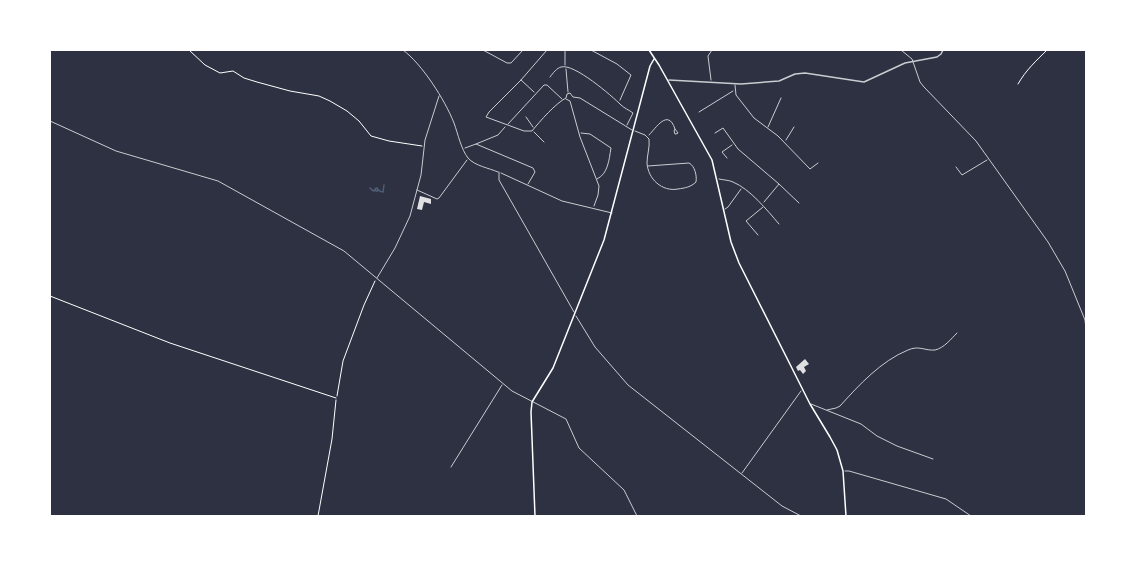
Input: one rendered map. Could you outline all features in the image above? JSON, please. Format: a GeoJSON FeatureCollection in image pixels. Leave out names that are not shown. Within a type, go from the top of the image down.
{"type":"FeatureCollection","features":[{"type":"Feature","properties":{"kind":"main road"},"geometry":{"type":"LineString","coordinates":[[649,50],[708,150],[731,242],[739,263],[810,404],[834,444],[843,471],[846,516]]}},
{"type":"Feature","properties":{"kind":"main road"},"geometry":{"type":"LineString","coordinates":[[535,516],[532,402],[551,372],[604,240],[650,66],[655,58]]}},
{"type":"Feature","properties":{"kind":"street"},"geometry":{"type":"LineString","coordinates":[[403,50],[440,94],[469,159],[562,201],[612,213]]}},
{"type":"Feature","properties":{"kind":"street"},"geometry":{"type":"LineString","coordinates":[[483,50],[507,63],[511,63],[523,50]]}},
{"type":"Feature","properties":{"kind":"street"},"geometry":{"type":"LineString","coordinates":[[548,50],[486,117],[506,126],[524,131],[532,130],[568,94],[565,50]]}},
{"type":"Feature","properties":{"kind":"street"},"geometry":{"type":"LineString","coordinates":[[591,50],[632,75],[619,102]]}},
{"type":"Feature","properties":{"kind":"street"},"geometry":{"type":"LineString","coordinates":[[711,50],[708,56],[711,82]]}},
{"type":"Feature","properties":{"kind":"street"},"geometry":{"type":"LineString","coordinates":[[902,50],[913,61],[920,82],[976,141],[1048,242],[1065,271],[1086,329]]}},
{"type":"Feature","properties":{"kind":"street"},"geometry":{"type":"LineString","coordinates":[[668,80],[735,84],[779,81],[795,74],[806,73],[864,82],[913,61],[935,58],[944,50]]}},
{"type":"Feature","properties":{"kind":"street"},"geometry":{"type":"LineString","coordinates":[[550,77],[558,68],[565,67],[589,79],[633,113],[626,126]]}},
{"type":"Feature","properties":{"kind":"street"},"geometry":{"type":"LineString","coordinates":[[521,80],[535,93]]}},
{"type":"Feature","properties":{"kind":"street"},"geometry":{"type":"LineString","coordinates":[[735,84],[736,95],[754,118],[785,142],[810,169],[818,163]]}},
{"type":"Feature","properties":{"kind":"street"},"geometry":{"type":"LineString","coordinates":[[463,149],[498,135],[542,86],[546,85],[562,99]]}},
{"type":"Feature","properties":{"kind":"street"},"geometry":{"type":"LineString","coordinates":[[699,111],[735,90]]}},
{"type":"Feature","properties":{"kind":"street"},"geometry":{"type":"LineString","coordinates":[[376,279],[407,224],[422,170],[424,146],[440,94]]}},
{"type":"Feature","properties":{"kind":"street"},"geometry":{"type":"LineString","coordinates":[[568,94],[580,98],[647,136],[650,141],[648,166],[653,178],[664,188],[673,190],[690,186],[696,182],[692,164],[648,166]]}},
{"type":"Feature","properties":{"kind":"street"},"geometry":{"type":"LineString","coordinates":[[570,101],[573,97]]}},
{"type":"Feature","properties":{"kind":"street"},"geometry":{"type":"LineString","coordinates":[[566,98],[570,101],[599,190],[594,208]]}},
{"type":"Feature","properties":{"kind":"street"},"geometry":{"type":"LineString","coordinates":[[767,129],[781,98]]}},
{"type":"Feature","properties":{"kind":"street"},"geometry":{"type":"LineString","coordinates":[[526,117],[534,128]]}},
{"type":"Feature","properties":{"kind":"street"},"geometry":{"type":"LineString","coordinates":[[647,136],[656,125],[663,121],[670,122],[675,129]]}},
{"type":"Feature","properties":{"kind":"street"},"geometry":{"type":"LineString","coordinates":[[50,122],[116,151],[218,181],[344,251],[512,391],[566,419],[579,448],[624,490],[637,516]]}},
{"type":"Feature","properties":{"kind":"street"},"geometry":{"type":"LineString","coordinates":[[785,142],[794,127]]}},
{"type":"Feature","properties":{"kind":"street"},"geometry":{"type":"LineString","coordinates":[[715,134],[723,128],[738,149],[799,203]]}},
{"type":"Feature","properties":{"kind":"street"},"geometry":{"type":"LineString","coordinates":[[532,130],[544,142]]}},
{"type":"Feature","properties":{"kind":"street"},"geometry":{"type":"LineString","coordinates":[[579,133],[590,134],[611,148],[605,173],[596,179]]}},
{"type":"Feature","properties":{"kind":"street"},"geometry":{"type":"LineString","coordinates":[[476,144],[533,168],[535,172],[528,186]]}},
{"type":"Feature","properties":{"kind":"street"},"geometry":{"type":"LineString","coordinates":[[727,158],[722,152],[734,144]]}},
{"type":"Feature","properties":{"kind":"street"},"geometry":{"type":"LineString","coordinates":[[417,190],[439,198],[469,159]]}},
{"type":"Feature","properties":{"kind":"street"},"geometry":{"type":"LineString","coordinates":[[956,167],[962,175],[989,159]]}},
{"type":"Feature","properties":{"kind":"street"},"geometry":{"type":"LineString","coordinates":[[500,172],[499,180],[579,323],[595,347],[628,385],[782,506],[801,516]]}},
{"type":"Feature","properties":{"kind":"street"},"geometry":{"type":"LineString","coordinates":[[717,179],[734,182],[762,204],[779,224]]}},
{"type":"Feature","properties":{"kind":"street"},"geometry":{"type":"LineString","coordinates":[[762,204],[779,184]]}},
{"type":"Feature","properties":{"kind":"street"},"geometry":{"type":"LineString","coordinates":[[723,209],[728,207],[742,188]]}},
{"type":"Feature","properties":{"kind":"street"},"geometry":{"type":"LineString","coordinates":[[758,235],[746,221],[764,206]]}},
{"type":"Feature","properties":{"kind":"street"},"geometry":{"type":"LineString","coordinates":[[827,410],[840,406],[864,381],[885,363],[903,352],[917,347],[937,349],[957,333]]}},
{"type":"Feature","properties":{"kind":"street"},"geometry":{"type":"LineString","coordinates":[[451,467],[503,384]]}},
{"type":"Feature","properties":{"kind":"street"},"geometry":{"type":"LineString","coordinates":[[742,474],[803,390]]}},
{"type":"Feature","properties":{"kind":"street"},"geometry":{"type":"LineString","coordinates":[[810,404],[861,424],[877,436],[897,446],[933,459]]}},
{"type":"Feature","properties":{"kind":"street"},"geometry":{"type":"LineString","coordinates":[[843,471],[946,499],[970,516]]}},
{"type":"Feature","properties":{"kind":"path"},"geometry":{"type":"LineString","coordinates":[[189,50],[205,65],[220,73],[233,71],[256,82],[319,96],[330,101],[359,121],[371,136],[424,146]]}},
{"type":"Feature","properties":{"kind":"path"},"geometry":{"type":"LineString","coordinates":[[1018,84],[1034,62],[1047,50]]}},
{"type":"Feature","properties":{"kind":"path"},"geometry":{"type":"LineString","coordinates":[[318,516],[343,362],[363,305],[376,279]]}},
{"type":"Feature","properties":{"kind":"path"},"geometry":{"type":"LineString","coordinates":[[50,296],[170,343],[336,398]]}},
{"type":"Feature","properties":{"kind":"building"},"geometry":{"type":"Polygon","coordinates":[[[420,196],[431,199],[431,204],[424,202],[422,210],[417,209],[420,196]]]}},
{"type":"Feature","properties":{"kind":"building"},"geometry":{"type":"Polygon","coordinates":[[[805,359],[809,364],[804,367],[806,371],[803,374],[796,367],[805,359]]]}},
{"type":"Feature","properties":{"kind":"waterway"},"geometry":{"type":"LineString","coordinates":[[370,188],[374,191],[375,188],[377,188],[378,191],[376,191],[377,188],[383,192],[384,185]]}}]}
